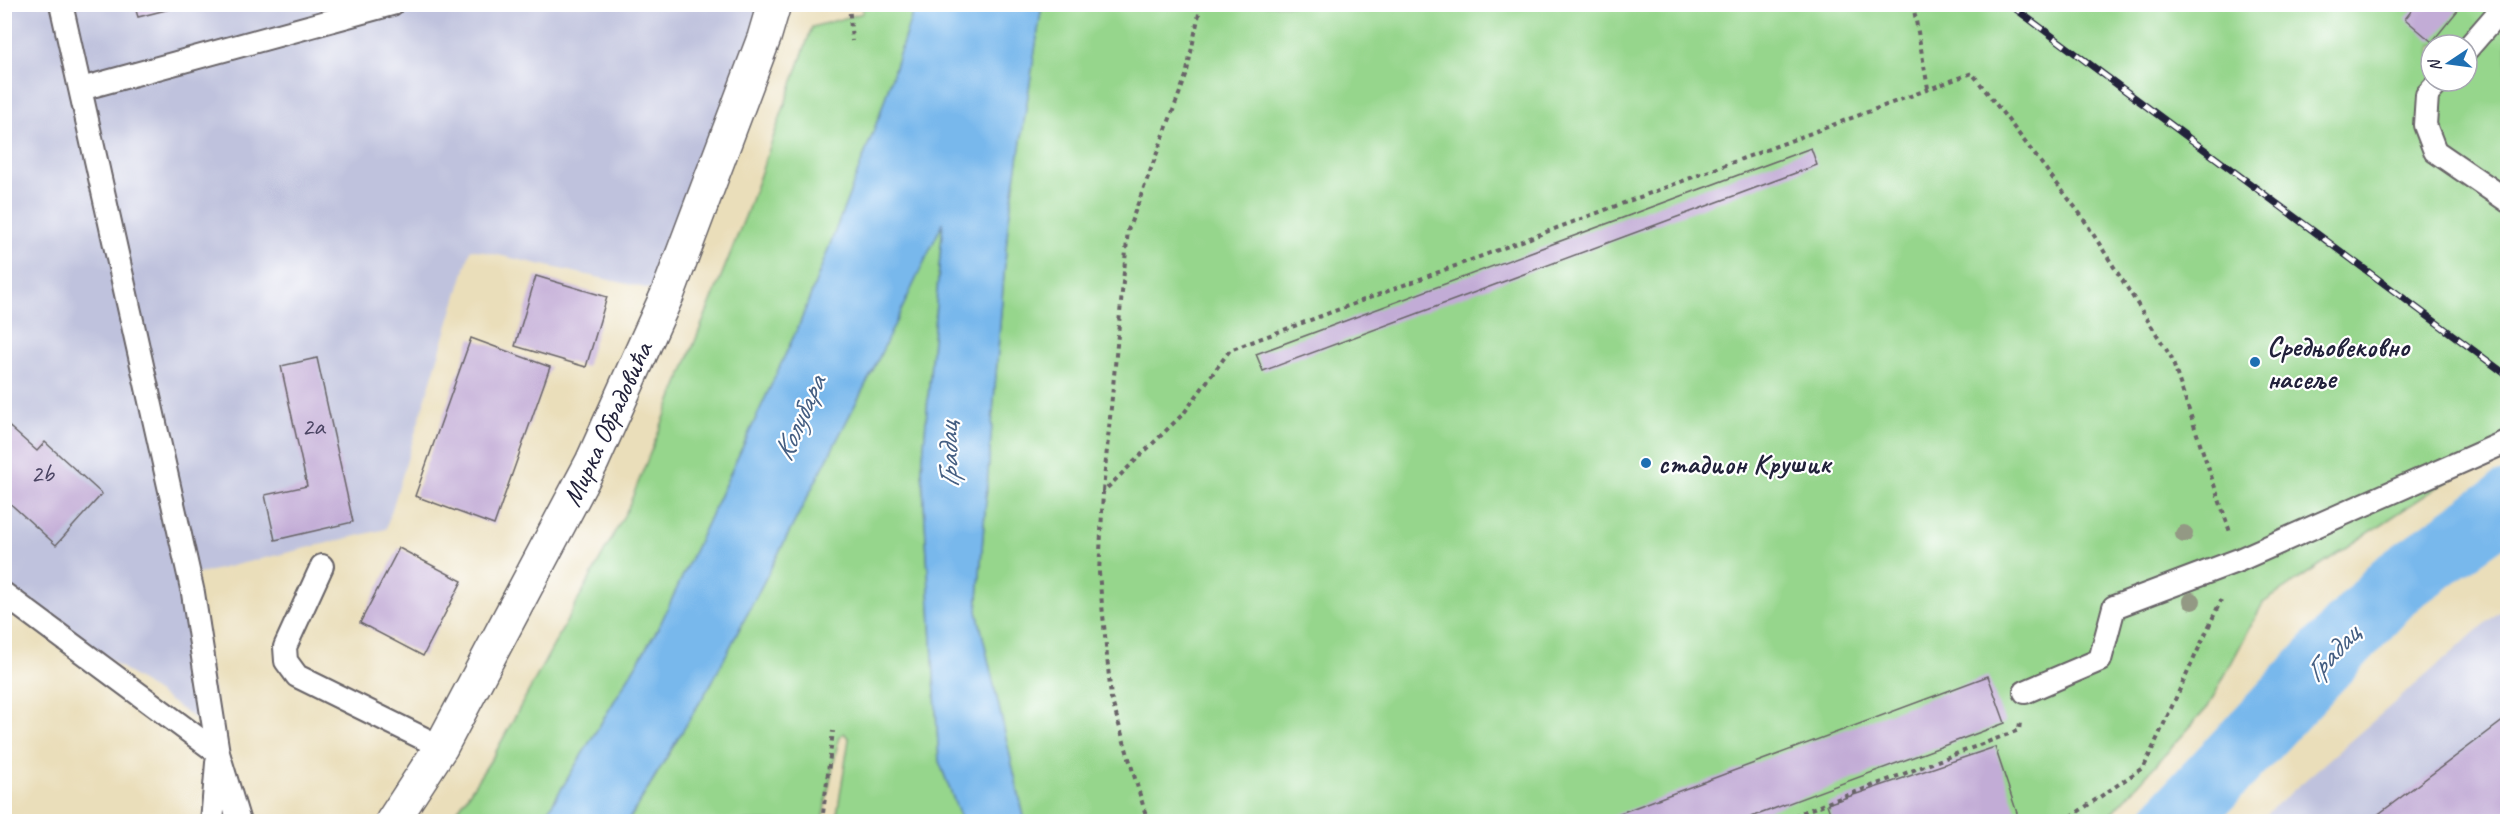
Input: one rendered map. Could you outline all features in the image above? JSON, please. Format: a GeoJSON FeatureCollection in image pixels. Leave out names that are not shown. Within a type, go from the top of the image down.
{"type":"FeatureCollection","features":[{"type":"Feature","properties":{"kind":"street","name":"Мирка Обрадовића"},"geometry":{"type":"LineString","coordinates":[[392,822],[441,747],[592,462],[668,293],[764,38],[774,4]]}},
{"type":"Feature","properties":{"kind":"lane"},"geometry":{"type":"LineString","coordinates":[[61,4],[194,593],[218,753],[239,822]]}},
{"type":"Feature","properties":{"kind":"lane"},"geometry":{"type":"LineString","coordinates":[[81,89],[392,4]]}},
{"type":"Feature","properties":{"kind":"lane"},"geometry":{"type":"LineString","coordinates":[[2479,35],[2506,4]]}},
{"type":"Feature","properties":{"kind":"lane"},"geometry":{"type":"LineString","coordinates":[[2429,93],[2425,125],[2435,151],[2508,201]]}},
{"type":"Feature","properties":{"kind":"lane"},"geometry":{"type":"LineString","coordinates":[[2025,692],[2100,660],[2114,607],[2240,560],[2508,441]]}},
{"type":"Feature","properties":{"kind":"lane"},"geometry":{"type":"LineString","coordinates":[[322,566],[285,647],[286,661],[297,676],[441,747]]}},
{"type":"Feature","properties":{"kind":"lane"},"geometry":{"type":"LineString","coordinates":[[4,594],[218,753]]}},
{"type":"Feature","properties":{"kind":"lane"},"geometry":{"type":"LineString","coordinates":[[212,822],[218,753]]}},
{"type":"Feature","properties":{"kind":"path"},"geometry":{"type":"LineString","coordinates":[[849,4],[852,41]]}},
{"type":"Feature","properties":{"kind":"path"},"geometry":{"type":"LineString","coordinates":[[1148,822],[1111,698],[1099,573],[1103,492],[1128,230],[1186,76],[1201,4]]}},
{"type":"Feature","properties":{"kind":"path"},"geometry":{"type":"LineString","coordinates":[[1913,4],[1928,88]]}},
{"type":"Feature","properties":{"kind":"path"},"geometry":{"type":"LineString","coordinates":[[1103,492],[1184,413],[1230,350],[1972,73],[2081,215],[2171,357],[2240,560],[2144,766],[2063,822]]}},
{"type":"Feature","properties":{"kind":"path"},"geometry":{"type":"LineString","coordinates":[[1777,822],[2019,729],[2025,692]]}},
{"type":"Feature","properties":{"kind":"path"},"geometry":{"type":"LineString","coordinates":[[822,822],[833,731]]}},
{"type":"Feature","properties":{"kind":"shaded area"},"geometry":{"type":"Polygon","coordinates":[[[5,5],[774,5],[668,293],[471,249],[386,529],[190,576],[223,738],[5,587],[5,5]]]}},
{"type":"Feature","properties":{"kind":"shaded area"},"geometry":{"type":"Polygon","coordinates":[[[2507,605],[2507,821],[2258,821],[2507,605]]]}},
{"type":"Feature","properties":{"kind":"green space"},"geometry":{"type":"Polygon","coordinates":[[[862,5],[915,5],[880,114],[800,323],[659,627],[542,821],[450,822],[494,755],[628,508],[747,212],[812,27],[863,13],[862,5]]]}},
{"type":"Feature","properties":{"kind":"green space","name":"стадион Крушик"},"geometry":{"type":"Polygon","coordinates":[[[1042,5],[2507,5],[2507,441],[2263,603],[2208,707],[2105,821],[1025,821],[977,611],[1008,225],[1042,5]]]}},
{"type":"Feature","properties":{"kind":"green space"},"geometry":{"type":"Polygon","coordinates":[[[943,220],[922,469],[939,761],[962,821],[836,821],[849,739],[844,733],[839,737],[822,821],[628,822],[712,682],[873,370],[943,220]]]}},
{"type":"Feature","properties":{"kind":"water","name":"Колубара"},"geometry":{"type":"Polygon","coordinates":[[[915,5],[1042,5],[1008,225],[977,611],[1025,821],[962,821],[939,761],[922,469],[943,222],[873,370],[712,682],[628,821],[542,821],[659,627],[800,323],[880,114],[915,5]]]}},
{"type":"Feature","properties":{"kind":"building"},"geometry":{"type":"Polygon","coordinates":[[[134,4],[186,4],[186,5],[138,17],[134,4]]]}},
{"type":"Feature","properties":{"kind":"building"},"geometry":{"type":"Polygon","coordinates":[[[2417,4],[2463,4],[2439,33],[2421,33],[2405,19],[2417,4]]]}},
{"type":"Feature","properties":{"kind":"building"},"geometry":{"type":"Polygon","coordinates":[[[1811,148],[1817,165],[1263,371],[1256,354],[1811,148]]]}},
{"type":"Feature","properties":{"kind":"building"},"geometry":{"type":"Polygon","coordinates":[[[536,276],[607,297],[586,367],[515,346],[536,276]]]}},
{"type":"Feature","properties":{"kind":"building"},"geometry":{"type":"Polygon","coordinates":[[[471,338],[550,367],[494,525],[415,496],[471,338]]]}},
{"type":"Feature","properties":{"kind":"building"},"geometry":{"type":"Polygon","coordinates":[[[317,358],[353,522],[275,540],[265,495],[307,486],[281,366],[317,358]]]}},
{"type":"Feature","properties":{"kind":"building"},"geometry":{"type":"Polygon","coordinates":[[[4,422],[37,451],[45,442],[102,494],[56,545],[4,498],[4,422]]]}},
{"type":"Feature","properties":{"kind":"building"},"geometry":{"type":"Polygon","coordinates":[[[399,548],[462,581],[423,656],[360,623],[399,548]]]}},
{"type":"Feature","properties":{"kind":"building"},"geometry":{"type":"Polygon","coordinates":[[[1988,676],[2005,723],[1738,822],[1596,822],[1988,676]]]}},
{"type":"Feature","properties":{"kind":"building"},"geometry":{"type":"Polygon","coordinates":[[[2508,717],[2508,822],[2368,822],[2508,717]]]}},
{"type":"Feature","properties":{"kind":"building"},"geometry":{"type":"Polygon","coordinates":[[[1995,747],[2018,816],[2000,822],[1833,822],[1827,804],[1995,747]]]}},
{"type":"Feature","properties":{"kind":"waterway","name":"Градац"},"geometry":{"type":"LineString","coordinates":[[2174,822],[2396,584],[2508,504]]}},
{"type":"Feature","properties":{"kind":"railway"},"geometry":{"type":"LineString","coordinates":[[2009,4],[2508,376]]}},
{"type":"Feature","properties":{"kind":"place","name":"Средњовековно насеље"},"geometry":{"type":"Point","coordinates":[2255,362]}},
{"type":"Feature","properties":{"kind":"place","name":"стадион Крушик"},"geometry":{"type":"Point","coordinates":[1646,463]}}]}
